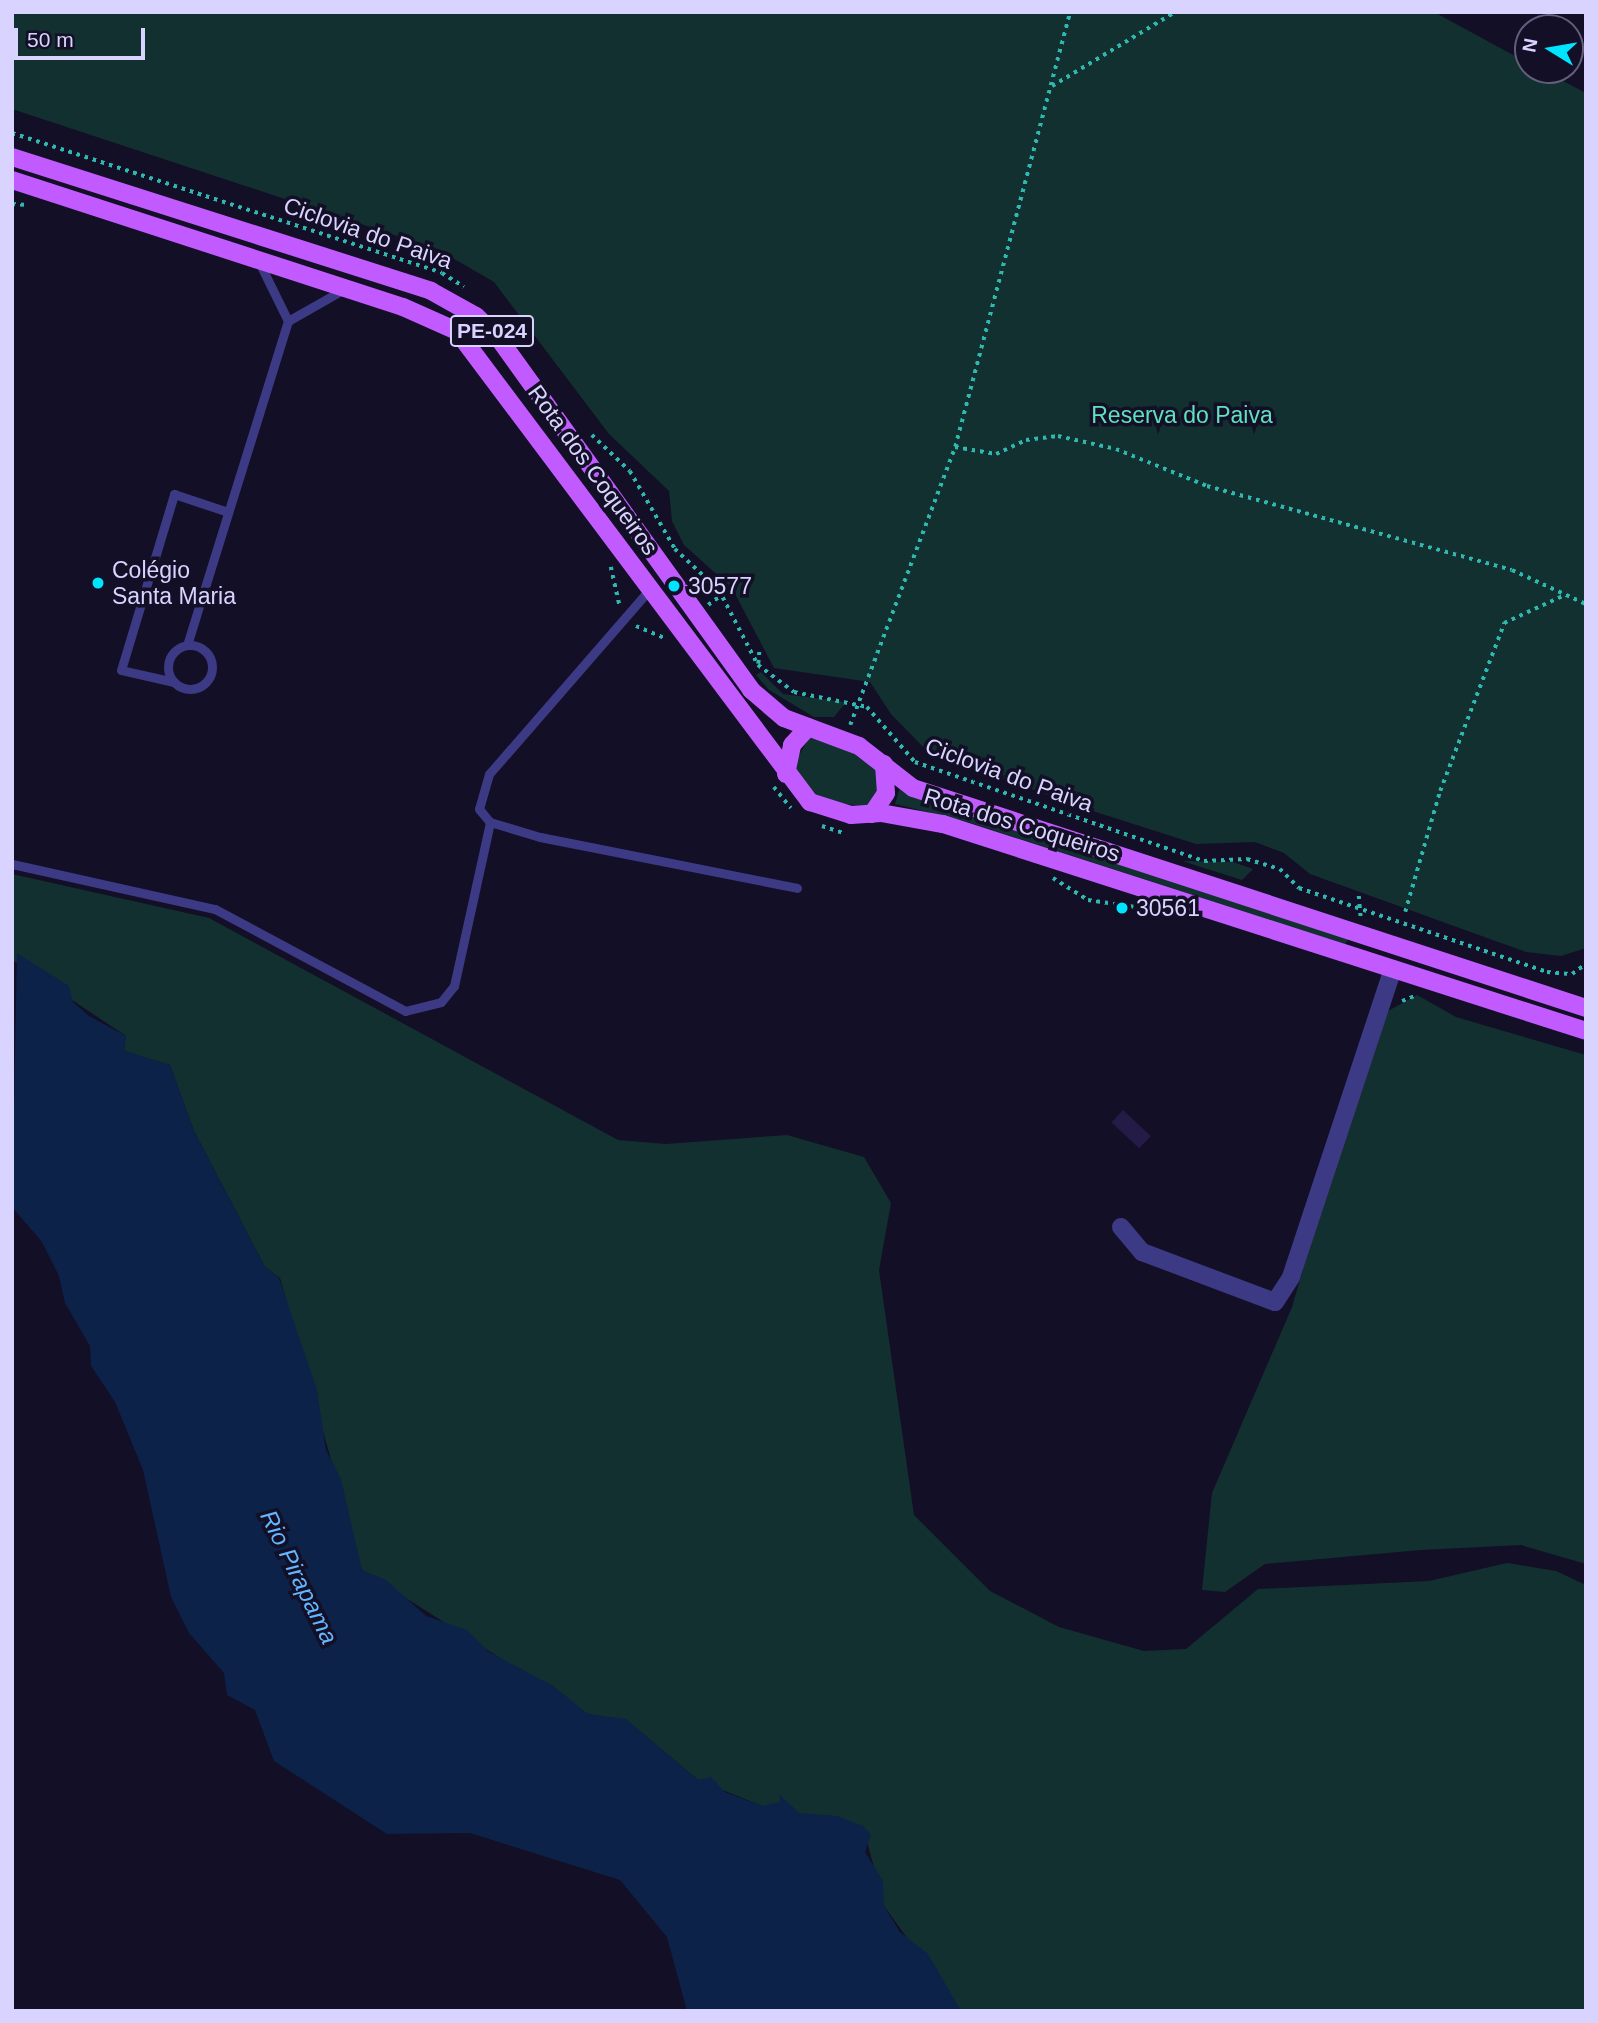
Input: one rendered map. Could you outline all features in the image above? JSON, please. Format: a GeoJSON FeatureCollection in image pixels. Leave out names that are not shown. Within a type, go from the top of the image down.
{"type":"FeatureCollection","features":[{"type":"Feature","properties":{"kind":"main road","name":"Rota dos Coqueiros"},"geometry":{"type":"LineString","coordinates":[[12,157],[431,291],[476,316],[497,336],[696,614],[767,706],[808,727],[845,740],[884,764],[893,777],[936,798],[1586,1008]]}},
{"type":"Feature","properties":{"kind":"main road","name":"Rota dos Coqueiros"},"geometry":{"type":"LineString","coordinates":[[12,180],[345,288],[457,331],[649,590],[778,777],[810,802],[829,811],[943,824],[1586,1031]]}},
{"type":"Feature","properties":{"kind":"main road"},"geometry":{"type":"LineString","coordinates":[[778,777],[792,745],[808,727]]}},
{"type":"Feature","properties":{"kind":"main road"},"geometry":{"type":"LineString","coordinates":[[872,814],[886,793],[884,764]]}},
{"type":"Feature","properties":{"kind":"street"},"geometry":{"type":"LineString","coordinates":[[1121,1227],[1142,1252],[1275,1302],[1291,1277],[1393,969]]}},
{"type":"Feature","properties":{"kind":"lane"},"geometry":{"type":"LineString","coordinates":[[258,261],[288,321]]}},
{"type":"Feature","properties":{"kind":"lane"},"geometry":{"type":"LineString","coordinates":[[174,682],[171,656],[187,645],[288,321],[345,288]]}},
{"type":"Feature","properties":{"kind":"lane"},"geometry":{"type":"LineString","coordinates":[[187,645],[210,657],[209,678],[192,689],[174,682],[121,670],[174,494],[228,512]]}},
{"type":"Feature","properties":{"kind":"lane"},"geometry":{"type":"LineString","coordinates":[[649,590],[488,774],[479,809],[490,822],[797,888]]}},
{"type":"Feature","properties":{"kind":"lane"},"geometry":{"type":"LineString","coordinates":[[12,864],[215,909],[404,1011],[441,1002],[454,986],[490,822]]}},
{"type":"Feature","properties":{"kind":"path"},"geometry":{"type":"LineString","coordinates":[[845,740],[955,446],[1070,12]]}},
{"type":"Feature","properties":{"kind":"path"},"geometry":{"type":"LineString","coordinates":[[1050,87],[1175,12]]}},
{"type":"Feature","properties":{"kind":"path","name":"Ciclovia do Paiva"},"geometry":{"type":"LineString","coordinates":[[12,133],[442,273],[470,291]]}},
{"type":"Feature","properties":{"kind":"path"},"geometry":{"type":"LineString","coordinates":[[12,204],[42,206]]}},
{"type":"Feature","properties":{"kind":"path"},"geometry":{"type":"LineString","coordinates":[[588,430],[630,471],[675,549],[722,596],[749,652],[778,685],[858,703]]}},
{"type":"Feature","properties":{"kind":"path"},"geometry":{"type":"LineString","coordinates":[[955,446],[996,454],[1026,440],[1058,436],[1116,449],[1207,486],[1512,570],[1586,604]]}},
{"type":"Feature","properties":{"kind":"path"},"geometry":{"type":"LineString","coordinates":[[610,558],[626,618],[674,646]]}},
{"type":"Feature","properties":{"kind":"path"},"geometry":{"type":"LineString","coordinates":[[722,583],[722,596]]}},
{"type":"Feature","properties":{"kind":"path"},"geometry":{"type":"LineString","coordinates":[[1405,912],[1440,791],[1504,623],[1567,595]]}},
{"type":"Feature","properties":{"kind":"path"},"geometry":{"type":"LineString","coordinates":[[696,614],[722,596]]}},
{"type":"Feature","properties":{"kind":"path","name":"Ciclovia do Paiva"},"geometry":{"type":"LineString","coordinates":[[858,703],[915,762],[1022,802],[1204,861],[1247,859],[1280,869],[1298,888],[1547,972],[1572,974],[1586,964]]}},
{"type":"Feature","properties":{"kind":"path"},"geometry":{"type":"LineString","coordinates":[[778,777],[795,811]]}},
{"type":"Feature","properties":{"kind":"path"},"geometry":{"type":"LineString","coordinates":[[819,825],[855,834]]}},
{"type":"Feature","properties":{"kind":"path"},"geometry":{"type":"LineString","coordinates":[[1049,876],[1088,900],[1155,909]]}},
{"type":"Feature","properties":{"kind":"path"},"geometry":{"type":"LineString","coordinates":[[1381,1003],[1394,1007],[1411,996],[1429,996]]}},
{"type":"Feature","properties":{"kind":"green space","name":"Reserva do Paiva"},"geometry":{"type":"Polygon","coordinates":[[[12,12],[1434,12],[1514,55],[1514,84],[1569,84],[1586,93],[1586,948],[1561,956],[1526,952],[1310,874],[1284,853],[1255,842],[1196,844],[1096,812],[928,752],[891,714],[870,682],[774,668],[732,588],[684,545],[672,521],[669,491],[609,434],[494,282],[437,249],[12,109],[12,12]]]}},
{"type":"Feature","properties":{"kind":"green space"},"geometry":{"type":"Polygon","coordinates":[[[761,672],[783,694],[846,702],[834,717],[814,717],[769,690],[756,675],[761,672]]]}},
{"type":"Feature","properties":{"kind":"green space"},"geometry":{"type":"Polygon","coordinates":[[[810,736],[853,749],[879,769],[882,785],[869,806],[829,803],[806,790],[794,764],[810,736]]]}},
{"type":"Feature","properties":{"kind":"green space"},"geometry":{"type":"Polygon","coordinates":[[[900,787],[1349,938],[1345,944],[968,822],[895,804],[900,787]]]}},
{"type":"Feature","properties":{"kind":"green space"},"geometry":{"type":"Polygon","coordinates":[[[1182,861],[1233,862],[1253,869],[1242,880],[1182,861]]]}},
{"type":"Feature","properties":{"kind":"green space"},"geometry":{"type":"Polygon","coordinates":[[[12,874],[209,918],[618,1140],[666,1144],[787,1135],[864,1157],[891,1203],[879,1270],[914,1515],[990,1591],[1059,1627],[1144,1651],[1186,1649],[1258,1589],[1429,1581],[1507,1563],[1556,1571],[1586,1585],[1586,2011],[960,2011],[884,1906],[863,1826],[762,1806],[698,1780],[629,1722],[588,1714],[362,1570],[280,1278],[265,1267],[194,1131],[170,1065],[124,1051],[126,1036],[12,960],[12,874]]]}},
{"type":"Feature","properties":{"kind":"green space"},"geometry":{"type":"Polygon","coordinates":[[[1417,995],[1456,1017],[1586,1055],[1586,1564],[1521,1545],[1421,1550],[1265,1564],[1225,1592],[1202,1590],[1212,1493],[1292,1307],[1377,1017],[1417,995]]]}},
{"type":"Feature","properties":{"kind":"water","name":"Rio Pirapama"},"geometry":{"type":"Polygon","coordinates":[[[17,953],[69,986],[73,1002],[89,1016],[126,1036],[124,1051],[170,1065],[194,1131],[265,1267],[279,1278],[317,1390],[326,1450],[341,1479],[362,1570],[386,1580],[426,1616],[467,1630],[489,1652],[552,1685],[588,1714],[626,1719],[698,1780],[711,1777],[725,1792],[762,1806],[780,1802],[779,1794],[799,1813],[837,1816],[863,1826],[871,1835],[865,1852],[883,1881],[884,1906],[900,1932],[928,1954],[961,2011],[687,2011],[667,1937],[620,1880],[470,1833],[387,1834],[274,1761],[255,1710],[227,1695],[224,1673],[189,1633],[171,1597],[143,1470],[115,1402],[91,1366],[90,1346],[65,1303],[59,1276],[42,1242],[12,1207],[17,953]]]}},
{"type":"Feature","properties":{"kind":"building"},"geometry":{"type":"Polygon","coordinates":[[[1123,1110],[1151,1136],[1139,1148],[1111,1122],[1123,1110]]]}},
{"type":"Feature","properties":{"kind":"place","name":"Colégio Santa Maria"},"geometry":{"type":"Point","coordinates":[98,583]}},
{"type":"Feature","properties":{"kind":"place","name":"30577"},"geometry":{"type":"Point","coordinates":[674,586]}},
{"type":"Feature","properties":{"kind":"place","name":"30561"},"geometry":{"type":"Point","coordinates":[1122,908]}}]}
